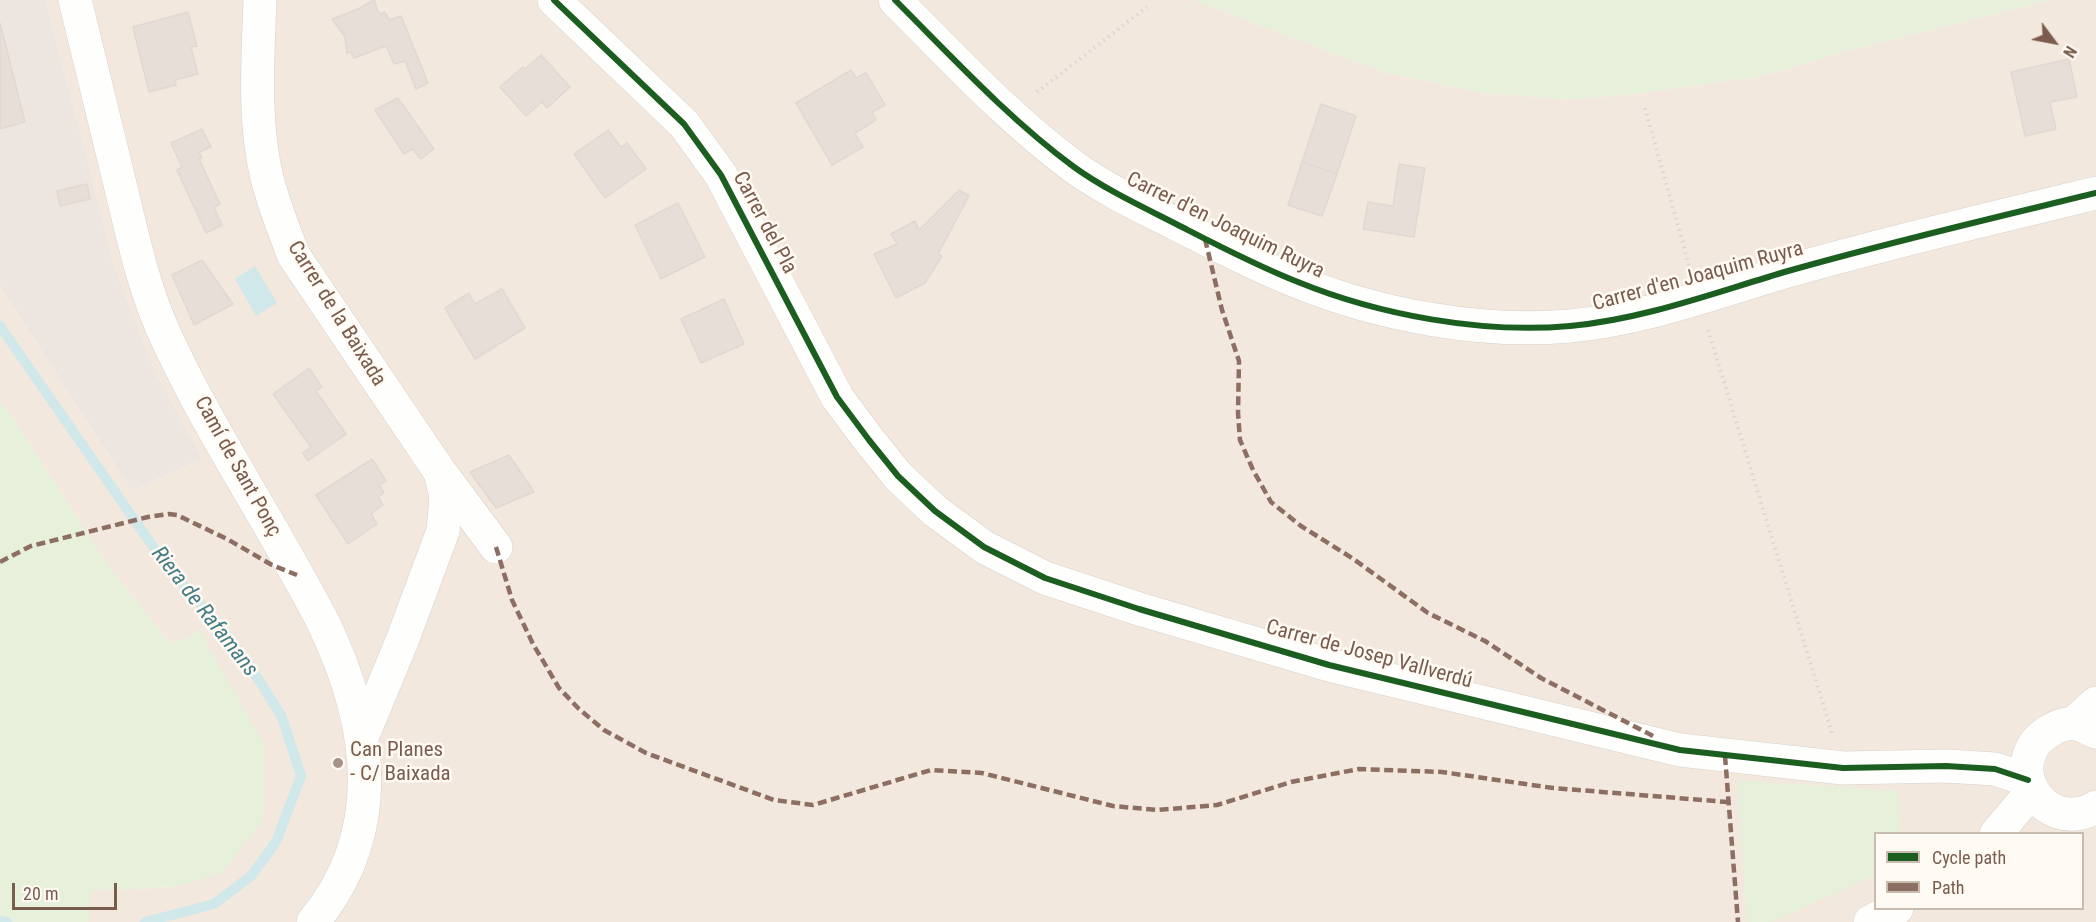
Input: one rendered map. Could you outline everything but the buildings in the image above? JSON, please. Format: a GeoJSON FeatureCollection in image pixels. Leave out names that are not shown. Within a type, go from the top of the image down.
{"type":"FeatureCollection","features":[{"type":"Feature","properties":{"kind":"street","name":"Camí de Sant Ponç"},"geometry":{"type":"LineString","coordinates":[[75,0],[143,278],[163,329],[214,428],[322,621],[343,668],[361,740],[364,789],[360,833],[346,872],[313,922]]}},
{"type":"Feature","properties":{"kind":"street","name":"Carrer de la Baixada"},"geometry":{"type":"LineString","coordinates":[[260,0],[257,65],[258,122],[267,179],[294,256],[369,370],[496,547]]}},
{"type":"Feature","properties":{"kind":"street","name":"Carrer del Pla"},"geometry":{"type":"LineString","coordinates":[[554,0],[684,124],[701,145],[721,175],[807,342]]}},
{"type":"Feature","properties":{"kind":"street","name":"Carrer d'en Joaquim Ruyra"},"geometry":{"type":"LineString","coordinates":[[895,0],[1048,147],[1077,169],[1129,200],[1296,282],[1381,309],[1431,319],[1524,328],[1569,326],[1627,318],[1788,271],[2096,193]]}},
{"type":"Feature","properties":{"kind":"street","name":"Carrer de Josep Vallverdú"},"geometry":{"type":"LineString","coordinates":[[807,342],[837,398],[898,477],[934,512],[984,547],[1045,579],[1329,665],[1680,750],[1843,768],[1946,766],[1995,769],[2030,786]]}},
{"type":"Feature","properties":{"kind":"street","name":"Carrer de la Baixada"},"geometry":{"type":"LineString","coordinates":[[361,740],[402,641],[443,531],[446,497],[440,472]]}},
{"type":"Feature","properties":{"kind":"street"},"geometry":{"type":"LineString","coordinates":[[2084,811],[2056,812],[2042,804],[2030,786],[2027,768],[2034,745],[2044,733],[2059,726],[2089,719]]}},
{"type":"Feature","properties":{"kind":"street"},"geometry":{"type":"LineString","coordinates":[[1997,832],[2030,786]]}},
{"type":"Feature","properties":{"kind":"street"},"geometry":{"type":"LineString","coordinates":[[2046,832],[2084,811]]}},
{"type":"Feature","properties":{"kind":"street"},"geometry":{"type":"LineString","coordinates":[[1870,922],[1895,910]]}},
{"type":"Feature","properties":{"kind":"path"},"geometry":{"type":"LineString","coordinates":[[1010,112],[1147,7]]}},
{"type":"Feature","properties":{"kind":"path"},"geometry":{"type":"LineString","coordinates":[[1645,108],[1698,299],[1843,768]]}},
{"type":"Feature","properties":{"kind":"shaded area"},"geometry":{"type":"Polygon","coordinates":[[[0,0],[46,0],[114,266],[154,369],[202,459],[132,491],[0,286],[0,0]]]}},
{"type":"Feature","properties":{"kind":"shaded area"},"geometry":{"type":"Polygon","coordinates":[[[46,0],[1194,0],[1383,72],[1480,92],[1569,100],[1633,94],[1761,76],[1839,53],[2051,0],[2096,0],[2096,922],[89,922],[89,891],[175,887],[200,631],[171,645],[108,566],[0,401],[0,286],[132,491],[202,459],[154,369],[114,266],[46,0]]]}},
{"type":"Feature","properties":{"kind":"green space"},"geometry":{"type":"Polygon","coordinates":[[[1194,0],[2051,0],[1839,53],[1761,76],[1633,94],[1569,100],[1480,92],[1383,72],[1194,0]]]}},
{"type":"Feature","properties":{"kind":"green space"},"geometry":{"type":"Polygon","coordinates":[[[0,401],[108,566],[171,645],[200,631],[265,745],[263,820],[223,873],[175,887],[90,891],[89,922],[0,922],[0,401]]]}},
{"type":"Feature","properties":{"kind":"green space"},"geometry":{"type":"Polygon","coordinates":[[[1737,780],[1898,791],[1901,832],[1874,832],[1874,875],[1772,922],[1747,922],[1737,780]]]}},
{"type":"Feature","properties":{"kind":"water"},"geometry":{"type":"Polygon","coordinates":[[[255,266],[277,303],[256,316],[235,279],[255,266]]]}},
{"type":"Feature","properties":{"kind":"waterway","name":"Riera de Rafamans"},"geometry":{"type":"LineString","coordinates":[[0,326],[163,561],[224,631],[257,677],[282,717],[301,776],[276,842],[251,876],[214,904],[145,922]]}},
{"type":"Feature","properties":{"kind":"waterway","name":"Riera de Rafamans"},"geometry":{"type":"LineString","coordinates":[[0,921],[7,922]]}},
{"type":"Feature","properties":{"kind":"marked path"},"geometry":{"type":"LineString","coordinates":[[1205,239],[1222,310],[1239,361],[1240,440],[1271,502],[1301,526],[1352,558],[1428,613],[1485,641],[1541,678],[1657,738]]}},
{"type":"Feature","properties":{"kind":"marked path"},"geometry":{"type":"LineString","coordinates":[[0,562],[31,546],[148,517],[169,514],[177,515],[227,539],[272,565],[297,575]]}},
{"type":"Feature","properties":{"kind":"marked path"},"geometry":{"type":"LineString","coordinates":[[496,547],[512,600],[533,644],[559,688],[579,709],[604,730],[646,753],[774,800],[813,805],[931,770],[982,773],[1113,806],[1157,810],[1217,805],[1291,782],[1359,769],[1442,772],[1553,788],[1727,802]]}},
{"type":"Feature","properties":{"kind":"marked path"},"geometry":{"type":"LineString","coordinates":[[1725,756],[1738,922]]}},
{"type":"Feature","properties":{"kind":"cycle path"},"geometry":{"type":"LineString","coordinates":[[554,0],[684,124],[721,175],[837,397],[898,476],[935,511],[984,547],[1045,578],[1139,609],[1329,665],[1680,750],[1843,768],[1946,766],[1995,769],[2028,780]]}},
{"type":"Feature","properties":{"kind":"cycle path"},"geometry":{"type":"LineString","coordinates":[[895,0],[981,87],[1027,129],[1074,167],[1099,183],[1222,248],[1283,276],[1362,304],[1431,319],[1467,324],[1536,328],[1570,326],[1626,317],[1680,304],[1865,250],[2096,193]]}},
{"type":"Feature","properties":{"kind":"place","name":"Can Planes - C/ Baixada"},"geometry":{"type":"Point","coordinates":[338,763]}}]}
